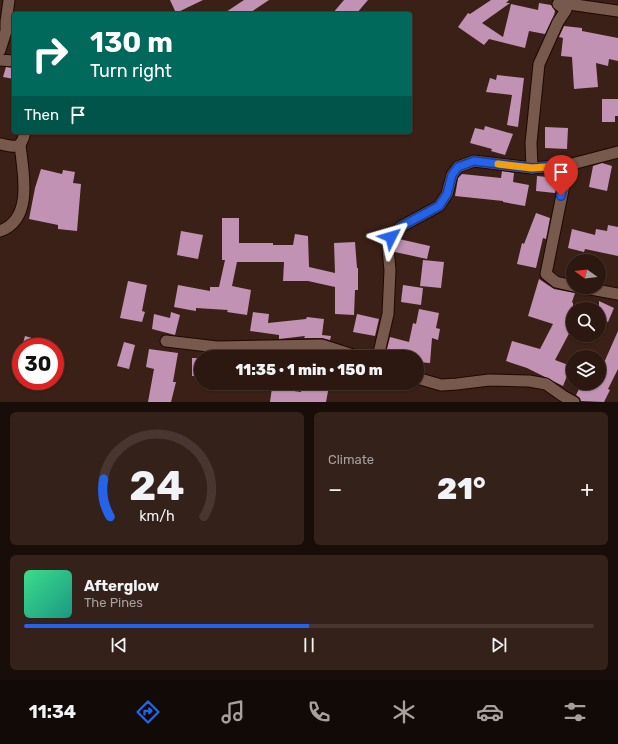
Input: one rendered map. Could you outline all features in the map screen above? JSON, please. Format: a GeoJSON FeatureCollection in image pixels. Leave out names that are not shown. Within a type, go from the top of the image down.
{"type":"FeatureCollection","features":[{"type":"Feature","properties":{"kind":"street"},"geometry":{"type":"LineString","coordinates":[[0,50],[6,30],[9,0]]}},
{"type":"Feature","properties":{"kind":"street"},"geometry":{"type":"LineString","coordinates":[[532,168],[531,143],[539,64],[558,22],[566,10],[558,4],[569,4],[618,11]]}},
{"type":"Feature","properties":{"kind":"street"},"geometry":{"type":"LineString","coordinates":[[0,60],[12,61]]}},
{"type":"Feature","properties":{"kind":"street"},"geometry":{"type":"LineString","coordinates":[[0,231],[6,229],[16,220],[22,208],[24,192],[20,145],[23,141],[25,134]]}},
{"type":"Feature","properties":{"kind":"street"},"geometry":{"type":"LineString","coordinates":[[0,144],[16,147],[20,145]]}},
{"type":"Feature","properties":{"kind":"street"},"geometry":{"type":"LineString","coordinates":[[380,350],[388,314],[390,270],[388,250],[391,237],[402,226],[439,206],[447,194],[452,175],[458,167],[474,161],[532,168],[568,165],[618,152]]}},
{"type":"Feature","properties":{"kind":"street"},"geometry":{"type":"LineString","coordinates":[[566,284],[556,282],[546,274],[568,165]]}},
{"type":"Feature","properties":{"kind":"street"},"geometry":{"type":"LineString","coordinates":[[606,292],[618,294]]}},
{"type":"Feature","properties":{"kind":"street"},"geometry":{"type":"LineString","coordinates":[[166,341],[217,347],[322,345],[337,350]]}},
{"type":"Feature","properties":{"kind":"street"},"geometry":{"type":"LineString","coordinates":[[424,380],[441,384],[457,384],[489,380],[529,381],[546,384],[562,396],[574,402]]}},
{"type":"Feature","properties":{"kind":"building"},"geometry":{"type":"Polygon","coordinates":[[[170,0],[203,0],[178,12],[176,12],[170,0]]]}},
{"type":"Feature","properties":{"kind":"building"},"geometry":{"type":"Polygon","coordinates":[[[244,0],[269,0],[251,12],[226,12],[244,0]]]}},
{"type":"Feature","properties":{"kind":"building"},"geometry":{"type":"Polygon","coordinates":[[[344,0],[368,0],[358,12],[334,12],[344,0]]]}},
{"type":"Feature","properties":{"kind":"building"},"geometry":{"type":"Polygon","coordinates":[[[491,0],[509,0],[506,3],[510,3],[482,23],[503,37],[511,4],[538,10],[539,3],[551,5],[555,11],[545,34],[529,31],[525,48],[489,39],[484,45],[458,27],[468,13],[470,14],[491,0]]]}},
{"type":"Feature","properties":{"kind":"building"},"geometry":{"type":"Polygon","coordinates":[[[564,26],[582,28],[582,31],[618,38],[618,61],[609,59],[608,66],[596,63],[598,87],[574,89],[572,57],[561,56],[563,38],[559,37],[564,26]]]}},
{"type":"Feature","properties":{"kind":"building"},"geometry":{"type":"Polygon","coordinates":[[[6,67],[12,68],[12,79],[3,77],[6,67]]]}},
{"type":"Feature","properties":{"kind":"building"},"geometry":{"type":"Polygon","coordinates":[[[497,75],[524,78],[518,127],[507,125],[512,95],[486,92],[490,78],[496,80],[497,75]]]}},
{"type":"Feature","properties":{"kind":"building"},"geometry":{"type":"Polygon","coordinates":[[[602,99],[618,99],[618,116],[615,116],[615,122],[602,122],[602,99]]]}},
{"type":"Feature","properties":{"kind":"building"},"geometry":{"type":"Polygon","coordinates":[[[485,126],[513,134],[505,155],[491,151],[492,149],[470,143],[475,128],[484,130],[485,126]]]}},
{"type":"Feature","properties":{"kind":"building"},"geometry":{"type":"Polygon","coordinates":[[[545,127],[568,128],[567,149],[545,148],[545,127]]]}},
{"type":"Feature","properties":{"kind":"building"},"geometry":{"type":"Polygon","coordinates":[[[602,163],[612,166],[607,191],[589,187],[593,166],[602,163]]]}},
{"type":"Feature","properties":{"kind":"building"},"geometry":{"type":"Polygon","coordinates":[[[41,169],[62,174],[63,170],[75,172],[73,183],[81,184],[77,231],[58,229],[58,225],[29,219],[35,188],[41,169]]]}},
{"type":"Feature","properties":{"kind":"building"},"geometry":{"type":"Polygon","coordinates":[[[502,171],[514,173],[513,182],[529,185],[525,206],[503,201],[455,196],[458,178],[462,174],[501,178],[502,171]]]}},
{"type":"Feature","properties":{"kind":"building"},"geometry":{"type":"Polygon","coordinates":[[[537,176],[558,178],[555,193],[536,191],[537,176]]]}},
{"type":"Feature","properties":{"kind":"building"},"geometry":{"type":"Polygon","coordinates":[[[536,213],[550,218],[546,239],[543,238],[536,268],[517,264],[522,243],[524,244],[536,213]]]}},
{"type":"Feature","properties":{"kind":"building"},"geometry":{"type":"Polygon","coordinates":[[[222,218],[239,218],[239,243],[273,243],[273,245],[293,245],[295,234],[308,236],[309,267],[335,273],[334,243],[355,242],[358,268],[358,290],[355,290],[354,315],[335,314],[335,287],[308,281],[283,281],[284,262],[237,262],[232,286],[251,290],[247,315],[227,312],[228,310],[196,308],[196,311],[174,307],[178,285],[210,291],[210,287],[219,287],[225,260],[222,260],[222,218]]]}},
{"type":"Feature","properties":{"kind":"building"},"geometry":{"type":"Polygon","coordinates":[[[608,225],[618,227],[618,256],[585,249],[584,252],[568,248],[572,229],[595,235],[596,229],[607,231],[608,225]]]}},
{"type":"Feature","properties":{"kind":"building"},"geometry":{"type":"Polygon","coordinates":[[[181,231],[203,235],[198,259],[177,255],[181,231]]]}},
{"type":"Feature","properties":{"kind":"building"},"geometry":{"type":"Polygon","coordinates":[[[399,239],[430,246],[427,259],[395,252],[399,239]]]}},
{"type":"Feature","properties":{"kind":"building"},"geometry":{"type":"Polygon","coordinates":[[[423,260],[444,262],[441,288],[420,286],[423,260]]]}},
{"type":"Feature","properties":{"kind":"building"},"geometry":{"type":"Polygon","coordinates":[[[539,279],[554,289],[566,291],[566,294],[575,294],[572,302],[566,302],[566,339],[555,360],[566,364],[566,378],[563,386],[527,368],[506,361],[512,341],[540,349],[553,324],[528,316],[539,279]]]}},
{"type":"Feature","properties":{"kind":"building"},"geometry":{"type":"Polygon","coordinates":[[[128,281],[147,285],[142,311],[145,312],[142,322],[120,318],[128,281]]]}},
{"type":"Feature","properties":{"kind":"building"},"geometry":{"type":"Polygon","coordinates":[[[403,285],[423,288],[421,305],[401,302],[403,285]]]}},
{"type":"Feature","properties":{"kind":"building"},"geometry":{"type":"Polygon","coordinates":[[[606,304],[614,308],[608,322],[606,321],[606,304]]]}},
{"type":"Feature","properties":{"kind":"building"},"geometry":{"type":"Polygon","coordinates":[[[419,309],[439,313],[436,328],[440,329],[438,340],[432,338],[430,363],[424,363],[424,350],[387,350],[390,337],[409,342],[413,323],[416,324],[419,309]]]}},
{"type":"Feature","properties":{"kind":"building"},"geometry":{"type":"Polygon","coordinates":[[[171,312],[180,315],[175,335],[152,329],[154,314],[170,318],[171,312]]]}},
{"type":"Feature","properties":{"kind":"building"},"geometry":{"type":"Polygon","coordinates":[[[253,312],[269,314],[268,323],[306,319],[307,317],[324,319],[322,335],[331,336],[330,340],[322,338],[304,338],[305,336],[279,339],[279,335],[250,331],[253,312]]]}},
{"type":"Feature","properties":{"kind":"building"},"geometry":{"type":"Polygon","coordinates":[[[357,314],[379,319],[375,336],[353,332],[357,314]]]}},
{"type":"Feature","properties":{"kind":"building"},"geometry":{"type":"Polygon","coordinates":[[[618,331],[618,369],[608,389],[610,390],[604,402],[581,401],[576,395],[578,390],[606,390],[606,358],[618,331]]]}},
{"type":"Feature","properties":{"kind":"building"},"geometry":{"type":"Polygon","coordinates":[[[124,342],[135,345],[129,369],[117,366],[124,342]]]}},
{"type":"Feature","properties":{"kind":"building"},"geometry":{"type":"Polygon","coordinates":[[[149,349],[178,353],[173,382],[176,382],[171,402],[148,402],[154,369],[146,367],[149,349]]]}},
{"type":"Feature","properties":{"kind":"building"},"geometry":{"type":"Polygon","coordinates":[[[192,358],[194,358],[194,376],[192,376],[192,358]]]}},
{"type":"Feature","properties":{"kind":"building"},"geometry":{"type":"Polygon","coordinates":[[[272,390],[301,392],[301,390],[328,390],[326,402],[270,402],[272,390]]]}},
{"type":"Feature","properties":{"kind":"slow traffic"},"geometry":{"type":"LineString","coordinates":[[498,164],[532,168],[546,167]]}},
{"type":"Feature","properties":{"kind":"route"},"geometry":{"type":"LineString","coordinates":[[391,237],[402,226],[439,206],[447,194],[452,175],[458,167],[474,161],[532,168],[568,165],[561,196]]}}]}
